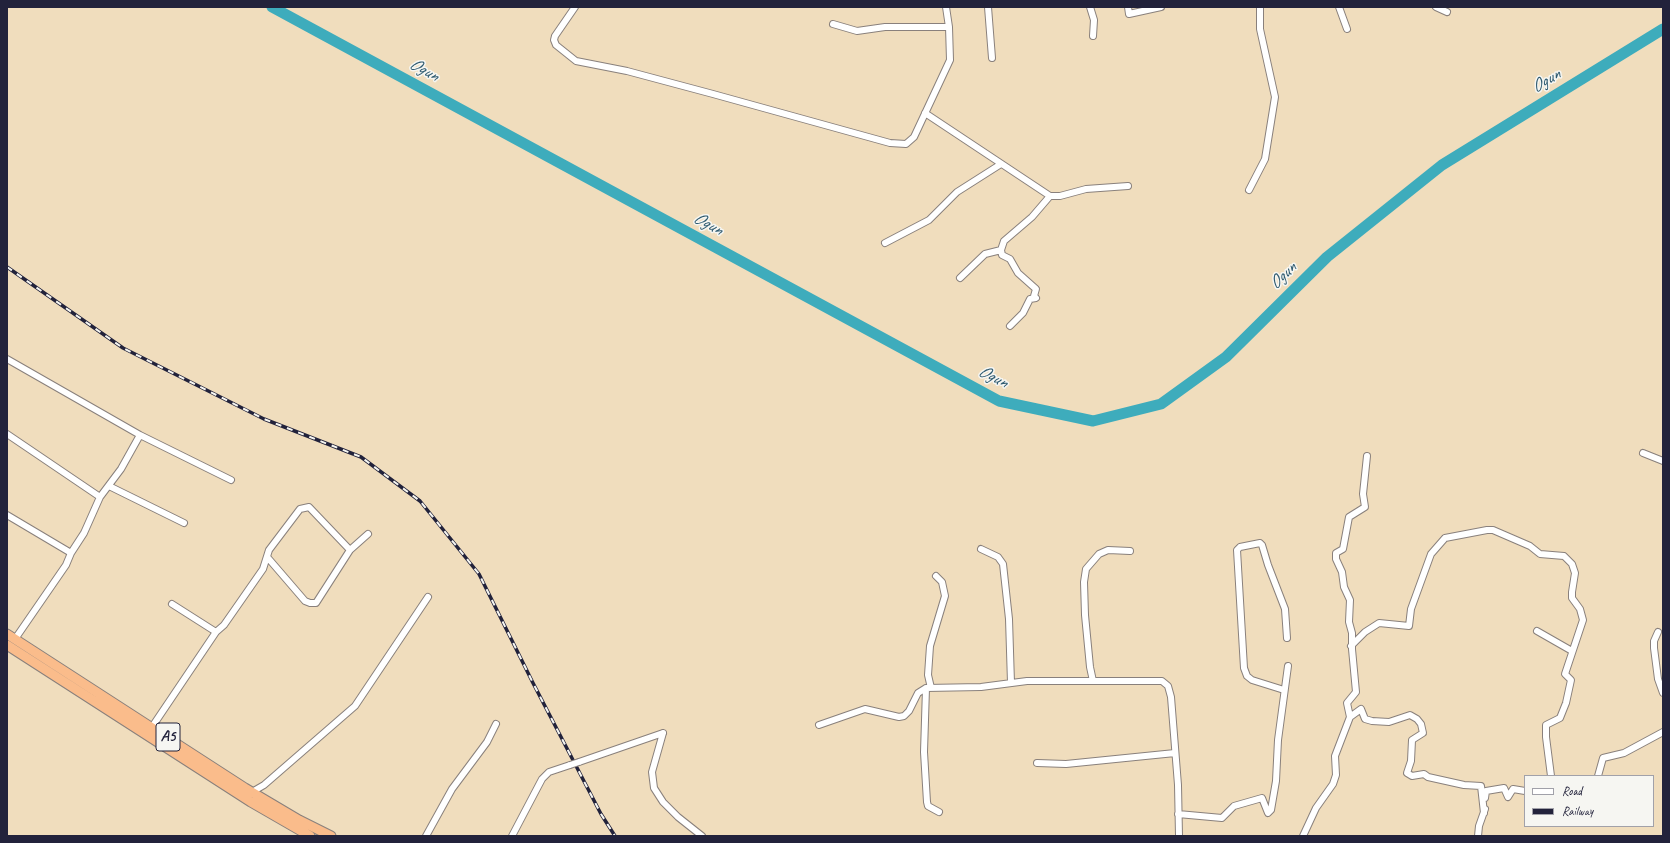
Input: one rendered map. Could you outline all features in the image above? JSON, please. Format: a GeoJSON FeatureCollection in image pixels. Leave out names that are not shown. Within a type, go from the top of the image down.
{"type":"FeatureCollection","features":[{"type":"Feature","properties":{"kind":"highway","name":"A5"},"geometry":{"type":"LineString","coordinates":[[10,639],[152,727],[252,792],[331,836]]}},
{"type":"Feature","properties":{"kind":"highway","name":"A5"},"geometry":{"type":"LineString","coordinates":[[10,639],[251,802],[300,834],[310,836]]}},
{"type":"Feature","properties":{"kind":"street"},"geometry":{"type":"LineString","coordinates":[[575,7],[555,36],[554,40],[556,45],[576,61],[627,71],[890,143],[906,144],[910,142],[950,60],[949,27],[946,7]]}},
{"type":"Feature","properties":{"kind":"street"},"geometry":{"type":"LineString","coordinates":[[988,7],[992,58]]}},
{"type":"Feature","properties":{"kind":"street"},"geometry":{"type":"LineString","coordinates":[[1090,7],[1094,20],[1094,36]]}},
{"type":"Feature","properties":{"kind":"street"},"geometry":{"type":"LineString","coordinates":[[1128,7],[1129,14],[1161,7]]}},
{"type":"Feature","properties":{"kind":"street"},"geometry":{"type":"LineString","coordinates":[[1249,190],[1265,159],[1275,98],[1260,29],[1260,7]]}},
{"type":"Feature","properties":{"kind":"street"},"geometry":{"type":"LineString","coordinates":[[1339,7],[1347,29]]}},
{"type":"Feature","properties":{"kind":"street"},"geometry":{"type":"LineString","coordinates":[[1436,7],[1447,12]]}},
{"type":"Feature","properties":{"kind":"street"},"geometry":{"type":"LineString","coordinates":[[833,24],[857,31],[885,27],[949,27]]}},
{"type":"Feature","properties":{"kind":"street"},"geometry":{"type":"LineString","coordinates":[[925,112],[1050,196],[1060,196],[1086,188],[1128,186]]}},
{"type":"Feature","properties":{"kind":"street"},"geometry":{"type":"LineString","coordinates":[[885,243],[929,220],[957,192],[1001,164]]}},
{"type":"Feature","properties":{"kind":"street"},"geometry":{"type":"LineString","coordinates":[[1010,326],[1023,313],[1030,299],[1036,298],[1034,296],[1036,289],[1018,273],[1010,259],[1002,255],[1001,250],[1004,241],[1032,217],[1050,196]]}},
{"type":"Feature","properties":{"kind":"street"},"geometry":{"type":"LineString","coordinates":[[960,278],[985,254],[1001,250]]}},
{"type":"Feature","properties":{"kind":"street"},"geometry":{"type":"LineString","coordinates":[[7,359],[140,435],[231,480]]}},
{"type":"Feature","properties":{"kind":"street"},"geometry":{"type":"LineString","coordinates":[[7,434],[100,496]]}},
{"type":"Feature","properties":{"kind":"street"},"geometry":{"type":"LineString","coordinates":[[10,639],[66,565],[71,553],[84,533],[100,496],[121,469],[140,435]]}},
{"type":"Feature","properties":{"kind":"street"},"geometry":{"type":"LineString","coordinates":[[1643,453],[1663,461]]}},
{"type":"Feature","properties":{"kind":"street"},"geometry":{"type":"LineString","coordinates":[[1350,717],[1347,703],[1356,692],[1352,633],[1349,622],[1350,600],[1344,587],[1342,572],[1336,559],[1336,553],[1343,549],[1349,518],[1365,508],[1363,494],[1367,456]]}},
{"type":"Feature","properties":{"kind":"street"},"geometry":{"type":"LineString","coordinates":[[108,486],[184,524]]}},
{"type":"Feature","properties":{"kind":"street"},"geometry":{"type":"LineString","coordinates":[[152,727],[216,632],[224,625],[263,569],[268,558],[269,550],[300,509],[309,507],[350,550]]}},
{"type":"Feature","properties":{"kind":"street"},"geometry":{"type":"LineString","coordinates":[[7,515],[71,553]]}},
{"type":"Feature","properties":{"kind":"street"},"geometry":{"type":"LineString","coordinates":[[1352,646],[1364,632],[1379,623],[1409,626],[1412,608],[1425,567],[1431,554],[1445,538],[1487,530],[1508,536],[1530,546],[1540,554],[1564,556],[1572,564],[1575,573],[1572,598],[1580,609],[1582,620],[1565,674],[1571,680],[1566,703],[1560,718],[1546,726],[1551,775]]}},
{"type":"Feature","properties":{"kind":"street"},"geometry":{"type":"LineString","coordinates":[[268,558],[305,601],[310,604],[316,603],[350,550],[368,534]]}},
{"type":"Feature","properties":{"kind":"street"},"geometry":{"type":"LineString","coordinates":[[1284,690],[1252,680],[1247,676],[1244,668],[1237,550],[1240,547],[1260,543],[1262,545],[1285,609],[1287,638]]}},
{"type":"Feature","properties":{"kind":"street"},"geometry":{"type":"LineString","coordinates":[[981,549],[998,557],[1003,564],[1009,619],[1011,683]]}},
{"type":"Feature","properties":{"kind":"street"},"geometry":{"type":"LineString","coordinates":[[1094,681],[1090,667],[1085,615],[1084,582],[1086,568],[1099,554],[1108,550],[1130,551]]}},
{"type":"Feature","properties":{"kind":"street"},"geometry":{"type":"LineString","coordinates":[[936,576],[942,582],[945,596],[930,646],[928,675],[929,688],[924,752],[927,802],[928,806],[939,812]]}},
{"type":"Feature","properties":{"kind":"street"},"geometry":{"type":"LineString","coordinates":[[252,792],[264,785],[355,706],[428,598]]}},
{"type":"Feature","properties":{"kind":"street"},"geometry":{"type":"LineString","coordinates":[[172,604],[216,632]]}},
{"type":"Feature","properties":{"kind":"street"},"geometry":{"type":"LineString","coordinates":[[1537,631],[1572,651]]}},
{"type":"Feature","properties":{"kind":"street"},"geometry":{"type":"LineString","coordinates":[[1658,632],[1654,641],[1654,648],[1658,679],[1663,693]]}},
{"type":"Feature","properties":{"kind":"street"},"geometry":{"type":"LineString","coordinates":[[1178,814],[1222,818],[1234,806],[1262,798],[1268,813],[1274,797],[1278,740],[1288,666]]}},
{"type":"Feature","properties":{"kind":"street"},"geometry":{"type":"LineString","coordinates":[[820,725],[865,709],[899,717],[904,716],[909,711],[918,694],[929,688],[980,687],[1011,683],[1162,681],[1168,686],[1171,697],[1176,753],[1179,836]]}},
{"type":"Feature","properties":{"kind":"street"},"geometry":{"type":"LineString","coordinates":[[1303,836],[1316,808],[1333,784],[1336,775],[1335,756],[1350,717],[1361,709],[1365,719],[1372,721],[1389,722],[1410,715],[1416,719],[1421,724],[1423,733],[1412,740],[1411,761],[1408,773],[1412,776],[1424,774],[1428,777],[1464,785],[1481,786],[1484,813]]}},
{"type":"Feature","properties":{"kind":"street"},"geometry":{"type":"LineString","coordinates":[[426,836],[452,789],[487,742],[496,724]]}},
{"type":"Feature","properties":{"kind":"street"},"geometry":{"type":"LineString","coordinates":[[1598,775],[1603,758],[1624,753],[1663,732]]}},
{"type":"Feature","properties":{"kind":"street"},"geometry":{"type":"LineString","coordinates":[[512,836],[542,779],[549,772],[663,733],[652,772],[654,788],[663,802],[678,817],[702,836]]}},
{"type":"Feature","properties":{"kind":"street"},"geometry":{"type":"LineString","coordinates":[[1037,763],[1066,764],[1176,753]]}},
{"type":"Feature","properties":{"kind":"street"},"geometry":{"type":"LineString","coordinates":[[1478,836],[1479,826],[1484,813],[1486,791],[1504,788],[1508,797],[1513,789],[1524,791]]}},
{"type":"Feature","properties":{"kind":"waterway","name":"Ogun"},"geometry":{"type":"LineString","coordinates":[[272,7],[999,401],[1093,421],[1161,404],[1226,357],[1327,257],[1442,165],[1663,29]]}},
{"type":"Feature","properties":{"kind":"railway"},"geometry":{"type":"LineString","coordinates":[[7,267],[123,348],[264,419],[361,457],[420,501],[479,574],[533,683],[601,814],[615,836]]}}]}
